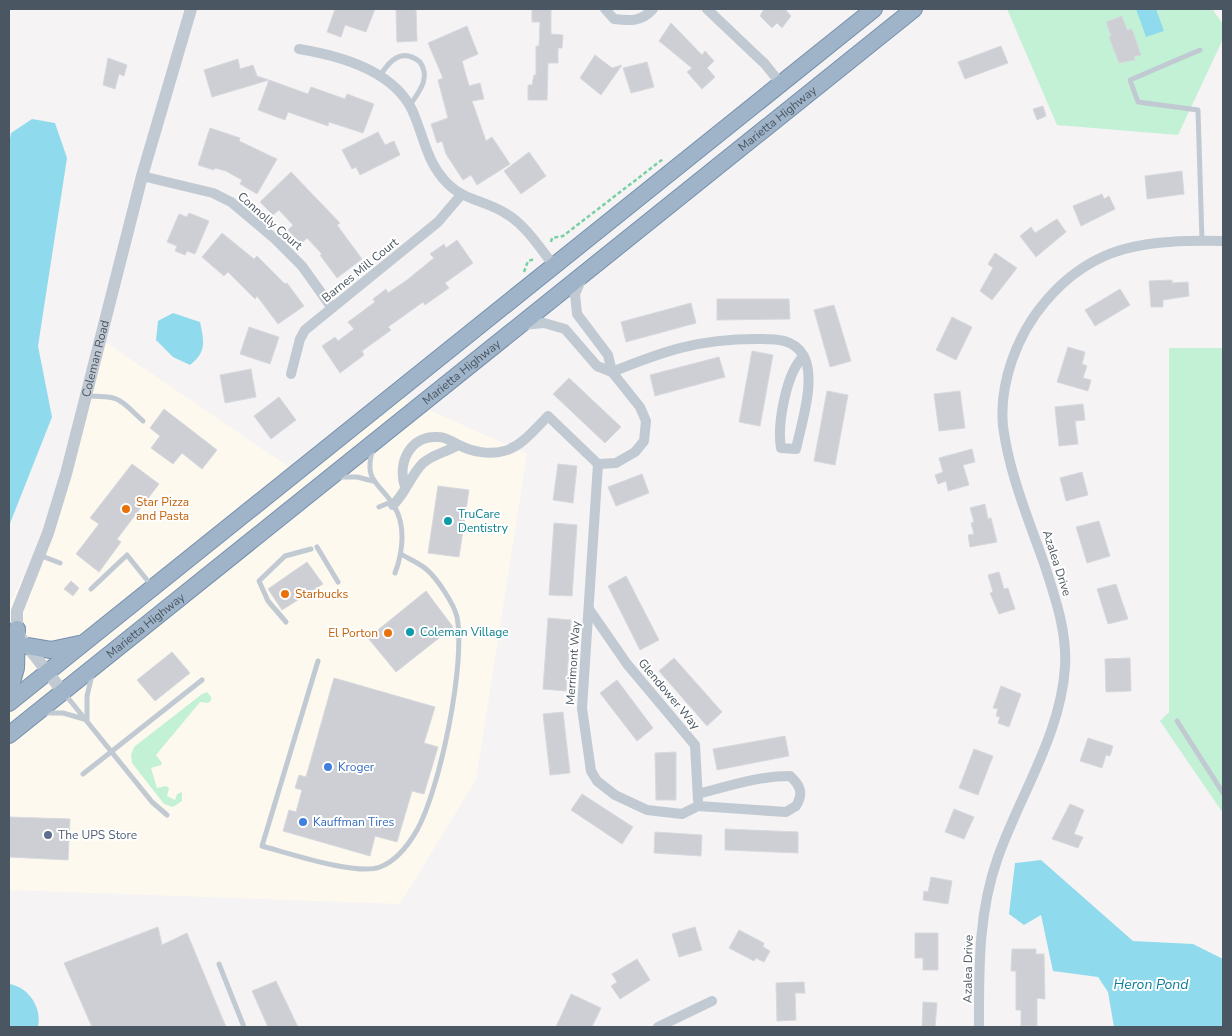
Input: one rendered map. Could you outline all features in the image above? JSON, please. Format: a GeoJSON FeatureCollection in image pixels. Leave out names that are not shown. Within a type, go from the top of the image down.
{"type":"FeatureCollection","features":[{"type":"Feature","properties":{"kind":"highway","name":"Marietta Highway"},"geometry":{"type":"LineString","coordinates":[[9,704],[874,9]]}},
{"type":"Feature","properties":{"kind":"highway","name":"Marietta Highway"},"geometry":{"type":"LineString","coordinates":[[9,735],[95,668],[914,9]]}},
{"type":"Feature","properties":{"kind":"highway"},"geometry":{"type":"LineString","coordinates":[[9,693],[16,668],[18,629]]}},
{"type":"Feature","properties":{"kind":"highway"},"geometry":{"type":"LineString","coordinates":[[27,646],[51,650],[83,643]]}},
{"type":"Feature","properties":{"kind":"street","name":"Coleman Road"},"geometry":{"type":"LineString","coordinates":[[18,629],[17,611],[39,555],[66,474],[142,176],[191,9]]}},
{"type":"Feature","properties":{"kind":"street"},"geometry":{"type":"LineString","coordinates":[[605,9],[614,19],[633,22],[646,16],[653,9]]}},
{"type":"Feature","properties":{"kind":"street"},"geometry":{"type":"LineString","coordinates":[[706,9],[737,36],[781,84]]}},
{"type":"Feature","properties":{"kind":"street"},"geometry":{"type":"LineString","coordinates":[[299,49],[328,54],[380,76],[399,91],[410,105],[430,162],[448,184],[461,196],[506,213],[524,229],[554,266]]}},
{"type":"Feature","properties":{"kind":"street","name":"Connolly Court"},"geometry":{"type":"LineString","coordinates":[[142,176],[213,193],[231,202],[275,239],[302,266],[332,308]]}},
{"type":"Feature","properties":{"kind":"street","name":"Barnes Mill Court"},"geometry":{"type":"LineString","coordinates":[[291,374],[300,339],[305,330],[438,222],[461,196]]}},
{"type":"Feature","properties":{"kind":"street","name":"Azalea Drive"},"geometry":{"type":"LineString","coordinates":[[979,1027],[979,945],[986,895],[998,856],[1055,720],[1065,667],[1064,640],[1059,610],[1016,480],[1004,427],[1003,407],[1006,384],[1016,347],[1033,316],[1056,289],[1084,267],[1118,250],[1143,243],[1168,240],[1223,242]]}},
{"type":"Feature","properties":{"kind":"street"},"geometry":{"type":"LineString","coordinates":[[392,503],[402,497],[404,488],[402,476],[403,460],[408,450],[426,438],[438,437],[449,439],[458,445],[488,453],[506,451],[518,444],[548,416],[598,464],[616,463],[635,452],[646,435],[646,421],[640,407],[612,372],[608,355],[582,323],[576,310],[576,294],[584,275]]}},
{"type":"Feature","properties":{"kind":"street"},"geometry":{"type":"LineString","coordinates":[[520,326],[544,323],[565,328],[597,366],[612,372],[654,355],[695,343],[725,339],[781,340],[796,346],[804,356],[808,367],[808,390],[796,449],[789,450],[782,448],[779,428],[792,374],[796,364],[804,356]]}},
{"type":"Feature","properties":{"kind":"street"},"geometry":{"type":"LineString","coordinates":[[404,488],[426,460],[458,445]]}},
{"type":"Feature","properties":{"kind":"street","name":"Merrimont Way"},"geometry":{"type":"LineString","coordinates":[[598,464],[582,708],[591,771],[597,781],[615,795],[647,810],[682,814],[698,806]]}},
{"type":"Feature","properties":{"kind":"street","name":"Glendower Way"},"geometry":{"type":"LineString","coordinates":[[589,609],[628,664],[695,745],[698,806]]}},
{"type":"Feature","properties":{"kind":"street"},"geometry":{"type":"LineString","coordinates":[[18,629],[27,646],[46,673],[63,692]]}},
{"type":"Feature","properties":{"kind":"street"},"geometry":{"type":"LineString","coordinates":[[698,794],[756,779],[784,776],[790,776],[799,784],[801,792],[796,806],[786,812],[698,806]]}},
{"type":"Feature","properties":{"kind":"street"},"geometry":{"type":"LineString","coordinates":[[658,1027],[712,1001]]}},
{"type":"Feature","properties":{"kind":"lane"},"geometry":{"type":"LineString","coordinates":[[1200,50],[1130,80],[1138,102],[1198,110],[1202,241]]}},
{"type":"Feature","properties":{"kind":"lane"},"geometry":{"type":"LineString","coordinates":[[380,76],[387,64],[398,56],[407,55],[420,62],[425,76],[420,91],[410,105]]}},
{"type":"Feature","properties":{"kind":"lane"},"geometry":{"type":"LineString","coordinates":[[86,396],[111,396],[119,399],[144,421]]}},
{"type":"Feature","properties":{"kind":"lane"},"geometry":{"type":"LineString","coordinates":[[372,481],[371,456],[376,441]]}},
{"type":"Feature","properties":{"kind":"lane"},"geometry":{"type":"LineString","coordinates":[[328,480],[349,476],[372,481],[392,503],[401,528],[401,554],[395,573]]}},
{"type":"Feature","properties":{"kind":"lane"},"geometry":{"type":"LineString","coordinates":[[378,507],[392,503]]}},
{"type":"Feature","properties":{"kind":"lane"},"geometry":{"type":"LineString","coordinates":[[286,622],[268,600],[259,581],[286,556],[314,548],[338,582]]}},
{"type":"Feature","properties":{"kind":"lane"},"geometry":{"type":"LineString","coordinates":[[318,662],[262,846],[346,867],[362,870],[379,868],[394,859],[406,846],[417,830],[427,808],[441,762],[451,712],[459,639],[456,615],[450,600],[427,570],[401,554]]}},
{"type":"Feature","properties":{"kind":"lane"},"geometry":{"type":"LineString","coordinates":[[39,555],[60,563]]}},
{"type":"Feature","properties":{"kind":"lane"},"geometry":{"type":"LineString","coordinates":[[91,588],[127,555],[153,587]]}},
{"type":"Feature","properties":{"kind":"lane"},"geometry":{"type":"LineString","coordinates":[[86,720],[88,688],[95,668]]}},
{"type":"Feature","properties":{"kind":"lane"},"geometry":{"type":"LineString","coordinates":[[83,774],[202,680]]}},
{"type":"Feature","properties":{"kind":"lane"},"geometry":{"type":"LineString","coordinates":[[63,692],[152,802],[166,815]]}},
{"type":"Feature","properties":{"kind":"lane"},"geometry":{"type":"LineString","coordinates":[[35,714],[63,713],[86,720]]}},
{"type":"Feature","properties":{"kind":"lane"},"geometry":{"type":"LineString","coordinates":[[1177,721],[1223,793]]}},
{"type":"Feature","properties":{"kind":"lane"},"geometry":{"type":"LineString","coordinates":[[219,964],[244,1027]]}},
{"type":"Feature","properties":{"kind":"shaded area"},"geometry":{"type":"Polygon","coordinates":[[[98,337],[289,467],[389,392],[527,454],[476,780],[400,904],[9,890],[9,605],[56,511],[98,337]]]}},
{"type":"Feature","properties":{"kind":"green space"},"geometry":{"type":"Polygon","coordinates":[[[1007,9],[1212,9],[1223,24],[1223,39],[1178,135],[1057,125],[1007,9]]]}},
{"type":"Feature","properties":{"kind":"green space"},"geometry":{"type":"Polygon","coordinates":[[[1169,348],[1223,348],[1223,813],[1160,721],[1169,712],[1169,348]]]}},
{"type":"Feature","properties":{"kind":"green space"},"geometry":{"type":"Polygon","coordinates":[[[207,692],[211,697],[211,701],[207,703],[200,702],[156,755],[162,763],[161,765],[151,768],[157,788],[166,786],[169,788],[167,796],[175,800],[177,794],[182,792],[182,801],[173,807],[164,804],[132,763],[131,755],[134,747],[207,692]]]}},
{"type":"Feature","properties":{"kind":"water"},"geometry":{"type":"Polygon","coordinates":[[[1136,9],[1156,9],[1164,31],[1146,37],[1136,9]]]}},
{"type":"Feature","properties":{"kind":"water"},"geometry":{"type":"Polygon","coordinates":[[[32,119],[55,123],[67,158],[38,346],[52,417],[9,526],[9,146],[11,133],[32,119]]]}},
{"type":"Feature","properties":{"kind":"water"},"geometry":{"type":"Polygon","coordinates":[[[173,313],[200,322],[203,335],[202,351],[190,365],[173,357],[156,340],[158,321],[173,313]]]}},
{"type":"Feature","properties":{"kind":"water","name":"Heron Pond"},"geometry":{"type":"Polygon","coordinates":[[[1041,860],[1133,941],[1193,944],[1223,959],[1223,1027],[1114,1027],[1108,992],[1098,977],[1053,971],[1041,915],[1024,925],[1009,914],[1015,863],[1041,860]]]}},
{"type":"Feature","properties":{"kind":"water"},"geometry":{"type":"Polygon","coordinates":[[[9,984],[23,989],[33,1000],[38,1013],[38,1027],[9,1027],[9,984]]]}},
{"type":"Feature","properties":{"kind":"building"},"geometry":{"type":"Polygon","coordinates":[[[335,9],[375,9],[366,32],[345,25],[341,37],[327,32],[335,9]]]}},
{"type":"Feature","properties":{"kind":"building"},"geometry":{"type":"Polygon","coordinates":[[[396,9],[416,9],[417,41],[397,42],[396,9]]]}},
{"type":"Feature","properties":{"kind":"building"},"geometry":{"type":"Polygon","coordinates":[[[532,9],[551,9],[551,34],[563,35],[562,48],[558,48],[558,63],[548,63],[547,100],[528,100],[528,85],[532,85],[534,75],[536,75],[536,46],[539,46],[540,22],[532,22],[532,9]]]}},
{"type":"Feature","properties":{"kind":"building"},"geometry":{"type":"Polygon","coordinates":[[[764,9],[785,9],[791,16],[782,28],[777,23],[772,28],[760,16],[764,9]]]}},
{"type":"Feature","properties":{"kind":"building"},"geometry":{"type":"Polygon","coordinates":[[[1122,16],[1127,30],[1132,29],[1141,55],[1134,57],[1135,60],[1119,63],[1109,37],[1111,36],[1106,22],[1122,16]]]}},
{"type":"Feature","properties":{"kind":"building"},"geometry":{"type":"Polygon","coordinates":[[[671,23],[702,55],[705,51],[714,61],[707,68],[715,77],[702,89],[687,72],[692,68],[659,41],[671,23]]]}},
{"type":"Feature","properties":{"kind":"building"},"geometry":{"type":"Polygon","coordinates":[[[467,26],[478,54],[462,61],[469,86],[480,83],[484,99],[472,101],[486,141],[492,137],[510,164],[477,185],[471,175],[463,180],[446,154],[442,141],[437,143],[431,124],[448,118],[438,80],[443,78],[428,43],[467,26]]]}},
{"type":"Feature","properties":{"kind":"building"},"geometry":{"type":"Polygon","coordinates":[[[1001,46],[1008,63],[965,79],[958,62],[1001,46]]]}},
{"type":"Feature","properties":{"kind":"building"},"geometry":{"type":"Polygon","coordinates":[[[595,55],[612,68],[622,65],[601,95],[580,78],[595,55]]]}},
{"type":"Feature","properties":{"kind":"building"},"geometry":{"type":"Polygon","coordinates":[[[108,58],[127,65],[124,76],[119,74],[115,89],[103,85],[108,58]]]}},
{"type":"Feature","properties":{"kind":"building"},"geometry":{"type":"Polygon","coordinates":[[[238,59],[240,69],[253,65],[257,76],[269,80],[212,97],[204,70],[238,59]]]}},
{"type":"Feature","properties":{"kind":"building"},"geometry":{"type":"Polygon","coordinates":[[[647,62],[654,87],[631,93],[623,68],[647,62]]]}},
{"type":"Feature","properties":{"kind":"building"},"geometry":{"type":"Polygon","coordinates":[[[269,80],[308,94],[311,87],[345,99],[347,94],[374,104],[363,133],[329,122],[328,126],[288,112],[285,120],[258,110],[269,80]]]}},
{"type":"Feature","properties":{"kind":"building"},"geometry":{"type":"Polygon","coordinates":[[[1043,106],[1046,116],[1037,120],[1033,109],[1043,106]]]}},
{"type":"Feature","properties":{"kind":"building"},"geometry":{"type":"Polygon","coordinates":[[[210,128],[240,138],[239,141],[277,159],[257,194],[240,184],[242,180],[226,171],[215,168],[214,170],[198,165],[210,128]]]}},
{"type":"Feature","properties":{"kind":"building"},"geometry":{"type":"Polygon","coordinates":[[[378,132],[385,145],[394,141],[400,155],[360,175],[356,167],[352,169],[342,150],[378,132]]]}},
{"type":"Feature","properties":{"kind":"building"},"geometry":{"type":"Polygon","coordinates":[[[529,152],[546,176],[521,194],[504,171],[529,152]]]}},
{"type":"Feature","properties":{"kind":"building"},"geometry":{"type":"Polygon","coordinates":[[[1182,171],[1184,194],[1147,199],[1145,176],[1182,171]]]}},
{"type":"Feature","properties":{"kind":"building"},"geometry":{"type":"Polygon","coordinates":[[[291,172],[340,223],[337,225],[362,259],[337,278],[320,255],[322,254],[307,238],[301,244],[288,230],[293,225],[279,210],[273,215],[260,202],[291,172]]]}},
{"type":"Feature","properties":{"kind":"building"},"geometry":{"type":"Polygon","coordinates":[[[1102,194],[1104,199],[1109,196],[1115,209],[1081,226],[1073,206],[1102,194]]]}},
{"type":"Feature","properties":{"kind":"building"},"geometry":{"type":"Polygon","coordinates":[[[189,213],[209,221],[195,254],[187,251],[185,255],[175,251],[177,246],[167,242],[179,214],[187,217],[189,213]]]}},
{"type":"Feature","properties":{"kind":"building"},"geometry":{"type":"Polygon","coordinates":[[[1057,219],[1066,232],[1036,257],[1020,236],[1031,227],[1035,233],[1057,219]]]}},
{"type":"Feature","properties":{"kind":"building"},"geometry":{"type":"Polygon","coordinates":[[[222,233],[254,259],[257,256],[285,284],[287,283],[304,306],[278,324],[257,296],[255,299],[228,272],[224,276],[202,257],[222,233]]]}},
{"type":"Feature","properties":{"kind":"building"},"geometry":{"type":"Polygon","coordinates":[[[457,240],[473,263],[445,283],[449,288],[425,305],[423,302],[388,327],[391,330],[362,351],[364,355],[340,373],[322,346],[335,337],[338,341],[354,329],[348,322],[375,302],[373,299],[386,289],[388,293],[407,280],[434,258],[430,254],[444,244],[446,248],[457,240]]]}},
{"type":"Feature","properties":{"kind":"building"},"geometry":{"type":"Polygon","coordinates":[[[995,253],[1017,268],[992,300],[980,291],[993,268],[988,264],[995,253]]]}},
{"type":"Feature","properties":{"kind":"building"},"geometry":{"type":"Polygon","coordinates":[[[1172,280],[1172,283],[1188,282],[1189,296],[1163,300],[1163,307],[1151,307],[1149,281],[1172,280]]]}},
{"type":"Feature","properties":{"kind":"building"},"geometry":{"type":"Polygon","coordinates":[[[1120,289],[1130,305],[1095,326],[1085,310],[1120,289]]]}},
{"type":"Feature","properties":{"kind":"building"},"geometry":{"type":"Polygon","coordinates":[[[717,299],[789,299],[790,319],[717,320],[717,299]]]}},
{"type":"Feature","properties":{"kind":"building"},"geometry":{"type":"Polygon","coordinates":[[[691,303],[696,323],[626,342],[621,322],[691,303]]]}},
{"type":"Feature","properties":{"kind":"building"},"geometry":{"type":"Polygon","coordinates":[[[834,305],[851,361],[830,367],[814,310],[834,305]]]}},
{"type":"Feature","properties":{"kind":"building"},"geometry":{"type":"Polygon","coordinates":[[[952,317],[972,327],[956,360],[936,350],[952,317]]]}},
{"type":"Feature","properties":{"kind":"building"},"geometry":{"type":"Polygon","coordinates":[[[249,327],[279,337],[270,364],[240,354],[249,327]]]}},
{"type":"Feature","properties":{"kind":"building"},"geometry":{"type":"Polygon","coordinates":[[[1068,347],[1085,352],[1082,364],[1087,366],[1083,378],[1091,380],[1088,391],[1057,382],[1068,347]]]}},
{"type":"Feature","properties":{"kind":"building"},"geometry":{"type":"Polygon","coordinates":[[[752,351],[773,355],[760,426],[739,422],[752,351]]]}},
{"type":"Feature","properties":{"kind":"building"},"geometry":{"type":"Polygon","coordinates":[[[719,357],[725,377],[655,396],[650,375],[719,357]]]}},
{"type":"Feature","properties":{"kind":"building"},"geometry":{"type":"Polygon","coordinates":[[[251,369],[256,397],[225,403],[220,375],[251,369]]]}},
{"type":"Feature","properties":{"kind":"building"},"geometry":{"type":"Polygon","coordinates":[[[569,378],[621,427],[605,443],[553,394],[569,378]]]}},
{"type":"Feature","properties":{"kind":"building"},"geometry":{"type":"Polygon","coordinates":[[[827,391],[848,395],[835,465],[814,461],[827,391]]]}},
{"type":"Feature","properties":{"kind":"building"},"geometry":{"type":"Polygon","coordinates":[[[960,391],[965,428],[939,431],[934,394],[960,391]]]}},
{"type":"Feature","properties":{"kind":"building"},"geometry":{"type":"Polygon","coordinates":[[[279,397],[296,420],[271,439],[254,416],[279,397]]]}},
{"type":"Feature","properties":{"kind":"building"},"geometry":{"type":"Polygon","coordinates":[[[1083,404],[1085,420],[1075,421],[1078,444],[1059,446],[1055,407],[1083,404]]]}},
{"type":"Feature","properties":{"kind":"building"},"geometry":{"type":"Polygon","coordinates":[[[164,409],[217,450],[202,469],[182,453],[173,464],[151,448],[160,436],[150,428],[164,409]]]}},
{"type":"Feature","properties":{"kind":"building"},"geometry":{"type":"Polygon","coordinates":[[[972,449],[975,462],[963,465],[969,485],[948,491],[946,481],[938,484],[935,475],[943,472],[939,458],[972,449]]]}},
{"type":"Feature","properties":{"kind":"building"},"geometry":{"type":"Polygon","coordinates":[[[132,464],[159,484],[117,539],[121,542],[99,572],[76,554],[99,524],[90,518],[132,464]]]}},
{"type":"Feature","properties":{"kind":"building"},"geometry":{"type":"Polygon","coordinates":[[[558,464],[577,466],[573,503],[553,500],[558,464]]]}},
{"type":"Feature","properties":{"kind":"building"},"geometry":{"type":"Polygon","coordinates":[[[1082,472],[1088,495],[1066,501],[1060,478],[1082,472]]]}},
{"type":"Feature","properties":{"kind":"building"},"geometry":{"type":"Polygon","coordinates":[[[642,474],[649,493],[616,506],[608,487],[642,474]]]}},
{"type":"Feature","properties":{"kind":"building","name":"TruCare Dentistry"},"geometry":{"type":"Polygon","coordinates":[[[438,486],[469,490],[459,557],[428,553],[438,486]]]}},
{"type":"Feature","properties":{"kind":"building"},"geometry":{"type":"Polygon","coordinates":[[[985,504],[988,519],[991,518],[997,542],[970,547],[968,535],[974,534],[971,523],[974,522],[970,508],[985,504]]]}},
{"type":"Feature","properties":{"kind":"building"},"geometry":{"type":"Polygon","coordinates":[[[1099,521],[1110,556],[1087,563],[1076,527],[1099,521]]]}},
{"type":"Feature","properties":{"kind":"building"},"geometry":{"type":"Polygon","coordinates":[[[554,523],[577,525],[572,596],[549,595],[554,523]]]}},
{"type":"Feature","properties":{"kind":"building"},"geometry":{"type":"Polygon","coordinates":[[[307,562],[323,584],[282,610],[268,589],[307,562]]]}},
{"type":"Feature","properties":{"kind":"building"},"geometry":{"type":"Polygon","coordinates":[[[999,572],[1004,589],[1008,588],[1015,609],[999,614],[990,593],[993,592],[988,575],[999,572]]]}},
{"type":"Feature","properties":{"kind":"building"},"geometry":{"type":"Polygon","coordinates":[[[626,576],[659,640],[640,650],[608,586],[626,576]]]}},
{"type":"Feature","properties":{"kind":"building"},"geometry":{"type":"Polygon","coordinates":[[[71,581],[79,588],[73,596],[64,589],[71,581]]]}},
{"type":"Feature","properties":{"kind":"building"},"geometry":{"type":"Polygon","coordinates":[[[1116,584],[1128,619],[1108,624],[1097,589],[1116,584]]]}},
{"type":"Feature","properties":{"kind":"building","name":"Coleman Village"},"geometry":{"type":"Polygon","coordinates":[[[426,591],[453,627],[396,672],[368,638],[426,591]]]}},
{"type":"Feature","properties":{"kind":"building"},"geometry":{"type":"Polygon","coordinates":[[[548,618],[571,620],[566,691],[543,689],[548,618]]]}},
{"type":"Feature","properties":{"kind":"building"},"geometry":{"type":"Polygon","coordinates":[[[172,652],[190,673],[155,701],[137,680],[172,652]]]}},
{"type":"Feature","properties":{"kind":"building"},"geometry":{"type":"Polygon","coordinates":[[[674,658],[722,712],[707,726],[659,671],[674,658]]]}},
{"type":"Feature","properties":{"kind":"building"},"geometry":{"type":"Polygon","coordinates":[[[1130,658],[1131,691],[1106,692],[1105,659],[1130,658]]]}},
{"type":"Feature","properties":{"kind":"building"},"geometry":{"type":"Polygon","coordinates":[[[334,678],[435,707],[424,743],[438,747],[424,794],[412,791],[397,842],[375,836],[370,856],[283,831],[289,810],[296,812],[302,790],[295,788],[299,775],[306,777],[334,678]]]}},
{"type":"Feature","properties":{"kind":"building"},"geometry":{"type":"Polygon","coordinates":[[[617,680],[653,728],[637,741],[600,693],[617,680]]]}},
{"type":"Feature","properties":{"kind":"building"},"geometry":{"type":"Polygon","coordinates":[[[1001,686],[1021,694],[1009,727],[998,723],[1000,717],[996,716],[998,709],[993,708],[1001,686]]]}},
{"type":"Feature","properties":{"kind":"building"},"geometry":{"type":"Polygon","coordinates":[[[563,712],[570,773],[550,775],[543,714],[563,712]]]}},
{"type":"Feature","properties":{"kind":"building"},"geometry":{"type":"Polygon","coordinates":[[[785,736],[789,756],[717,770],[713,749],[785,736]]]}},
{"type":"Feature","properties":{"kind":"building"},"geometry":{"type":"Polygon","coordinates":[[[1088,738],[1113,746],[1110,756],[1106,755],[1102,768],[1080,761],[1088,738]]]}},
{"type":"Feature","properties":{"kind":"building"},"geometry":{"type":"Polygon","coordinates":[[[974,749],[993,756],[978,795],[959,788],[974,749]]]}},
{"type":"Feature","properties":{"kind":"building"},"geometry":{"type":"Polygon","coordinates":[[[676,752],[676,800],[656,800],[655,753],[676,752]]]}},
{"type":"Feature","properties":{"kind":"building"},"geometry":{"type":"Polygon","coordinates":[[[582,794],[633,827],[622,844],[571,810],[582,794]]]}},
{"type":"Feature","properties":{"kind":"building"},"geometry":{"type":"Polygon","coordinates":[[[1070,804],[1084,810],[1074,834],[1083,837],[1078,848],[1052,839],[1070,804]]]}},
{"type":"Feature","properties":{"kind":"building"},"geometry":{"type":"Polygon","coordinates":[[[954,809],[974,817],[964,839],[945,832],[954,809]]]}},
{"type":"Feature","properties":{"kind":"building"},"geometry":{"type":"Polygon","coordinates":[[[9,817],[70,819],[68,860],[9,857],[9,817]]]}},
{"type":"Feature","properties":{"kind":"building"},"geometry":{"type":"Polygon","coordinates":[[[725,829],[798,832],[798,853],[725,850],[725,829]]]}},
{"type":"Feature","properties":{"kind":"building"},"geometry":{"type":"Polygon","coordinates":[[[655,832],[702,835],[701,856],[654,853],[655,832]]]}},
{"type":"Feature","properties":{"kind":"building"},"geometry":{"type":"Polygon","coordinates":[[[931,877],[952,881],[948,904],[923,900],[924,891],[928,892],[931,877]]]}},
{"type":"Feature","properties":{"kind":"building"},"geometry":{"type":"Polygon","coordinates":[[[158,927],[162,945],[187,933],[226,1027],[92,1027],[64,963],[158,927]]]}},
{"type":"Feature","properties":{"kind":"building"},"geometry":{"type":"Polygon","coordinates":[[[695,927],[702,950],[679,957],[672,934],[695,927]]]}},
{"type":"Feature","properties":{"kind":"building"},"geometry":{"type":"Polygon","coordinates":[[[739,930],[764,943],[763,947],[770,951],[764,962],[756,958],[754,961],[729,948],[739,930]]]}},
{"type":"Feature","properties":{"kind":"building"},"geometry":{"type":"Polygon","coordinates":[[[915,933],[938,933],[938,970],[923,970],[923,958],[915,958],[915,933]]]}},
{"type":"Feature","properties":{"kind":"building"},"geometry":{"type":"Polygon","coordinates":[[[1012,949],[1036,949],[1036,954],[1044,954],[1045,999],[1037,998],[1037,1026],[1021,1026],[1021,1010],[1016,1010],[1016,971],[1011,971],[1012,949]]]}},
{"type":"Feature","properties":{"kind":"building"},"geometry":{"type":"Polygon","coordinates":[[[637,959],[650,980],[620,999],[611,986],[617,982],[612,974],[637,959]]]}},
{"type":"Feature","properties":{"kind":"building"},"geometry":{"type":"Polygon","coordinates":[[[276,981],[298,1027],[268,1027],[252,991],[276,981]]]}},
{"type":"Feature","properties":{"kind":"building"},"geometry":{"type":"Polygon","coordinates":[[[804,982],[805,993],[795,993],[796,1020],[777,1021],[776,983],[804,982]]]}},
{"type":"Feature","properties":{"kind":"building"},"geometry":{"type":"Polygon","coordinates":[[[571,994],[601,1008],[592,1027],[556,1027],[571,994]]]}},
{"type":"Feature","properties":{"kind":"building"},"geometry":{"type":"Polygon","coordinates":[[[923,1002],[937,1003],[935,1027],[922,1027],[923,1002]]]}},
{"type":"Feature","properties":{"kind":"place","name":"Star Pizza and Pasta"},"geometry":{"type":"Point","coordinates":[126,509]}},
{"type":"Feature","properties":{"kind":"place","name":"TruCare Dentistry"},"geometry":{"type":"Point","coordinates":[448,521]}},
{"type":"Feature","properties":{"kind":"place","name":"Starbucks"},"geometry":{"type":"Point","coordinates":[285,594]}},
{"type":"Feature","properties":{"kind":"place","name":"Coleman Village"},"geometry":{"type":"Point","coordinates":[410,632]}},
{"type":"Feature","properties":{"kind":"place","name":"El Porton"},"geometry":{"type":"Point","coordinates":[388,633]}},
{"type":"Feature","properties":{"kind":"place","name":"Kroger"},"geometry":{"type":"Point","coordinates":[328,767]}},
{"type":"Feature","properties":{"kind":"place","name":"Kauffman Tires"},"geometry":{"type":"Point","coordinates":[303,822]}},
{"type":"Feature","properties":{"kind":"place","name":"The UPS Store"},"geometry":{"type":"Point","coordinates":[48,835]}}]}
